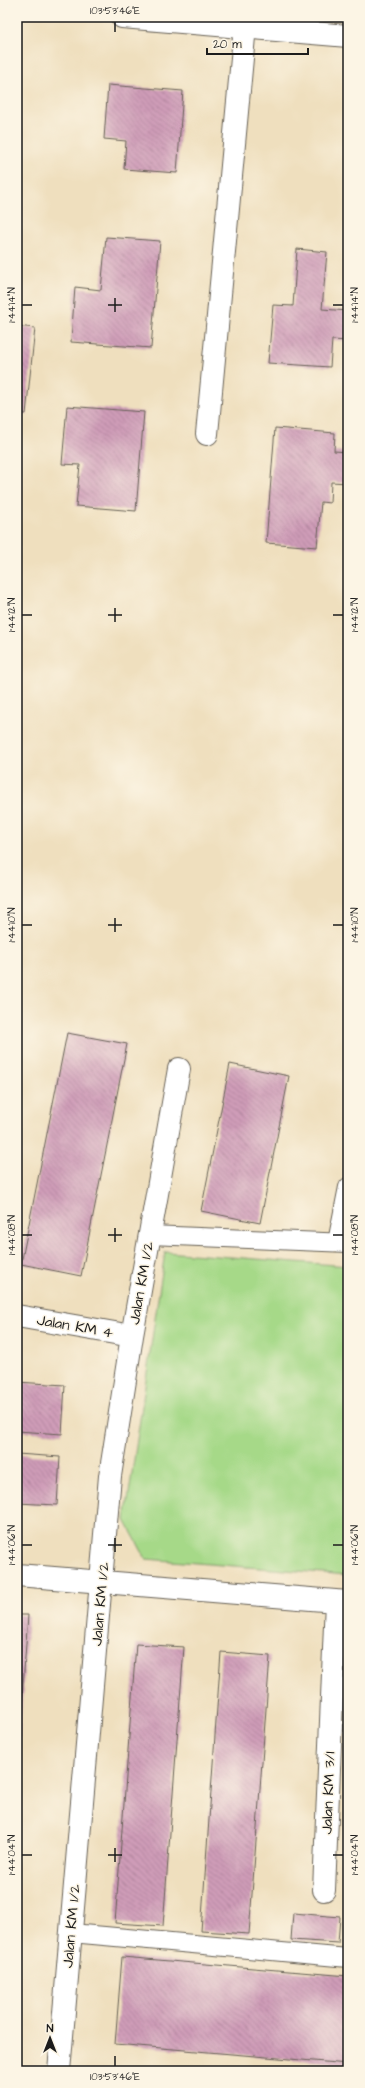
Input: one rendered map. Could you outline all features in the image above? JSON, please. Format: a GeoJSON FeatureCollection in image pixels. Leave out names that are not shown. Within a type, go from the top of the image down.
{"type":"FeatureCollection","features":[{"type":"Feature","properties":{"kind":"street"},"geometry":{"type":"LineString","coordinates":[[122,17],[245,26],[348,36]]}},
{"type":"Feature","properties":{"kind":"street"},"geometry":{"type":"LineString","coordinates":[[207,434],[245,26]]}},
{"type":"Feature","properties":{"kind":"street","name":"Jalan KM 1/2"},"geometry":{"type":"LineString","coordinates":[[59,2071],[110,1476],[132,1336],[179,1069]]}},
{"type":"Feature","properties":{"kind":"street","name":"Jalan KM 4"},"geometry":{"type":"LineString","coordinates":[[17,1316],[132,1336]]}},
{"type":"Feature","properties":{"kind":"street"},"geometry":{"type":"LineString","coordinates":[[17,1575],[342,1601]]}},
{"type":"Feature","properties":{"kind":"street","name":"Jalan KM 3/1"},"geometry":{"type":"LineString","coordinates":[[324,1890],[342,1601]]}},
{"type":"Feature","properties":{"kind":"lane"},"geometry":{"type":"LineString","coordinates":[[150,1235],[343,1242],[348,1187]]}},
{"type":"Feature","properties":{"kind":"lane"},"geometry":{"type":"LineString","coordinates":[[71,1933],[348,1958]]}},
{"type":"Feature","properties":{"kind":"green space"},"geometry":{"type":"Polygon","coordinates":[[[165,1252],[348,1266],[348,1575],[146,1559],[125,1520],[165,1252]]]}},
{"type":"Feature","properties":{"kind":"building"},"geometry":{"type":"Polygon","coordinates":[[[108,85],[183,91],[177,173],[124,169],[126,141],[104,139],[108,85]]]}},
{"type":"Feature","properties":{"kind":"building"},"geometry":{"type":"Polygon","coordinates":[[[106,237],[160,241],[151,348],[71,342],[75,287],[101,290],[106,237]]]}},
{"type":"Feature","properties":{"kind":"building"},"geometry":{"type":"Polygon","coordinates":[[[297,249],[327,252],[322,309],[348,311],[348,341],[332,340],[330,367],[268,363],[273,305],[293,306],[297,249]]]}},
{"type":"Feature","properties":{"kind":"building"},"geometry":{"type":"Polygon","coordinates":[[[17,326],[35,328],[26,414],[17,413],[17,326]]]}},
{"type":"Feature","properties":{"kind":"building"},"geometry":{"type":"Polygon","coordinates":[[[67,406],[144,412],[136,511],[76,506],[80,465],[62,464],[67,406]]]}},
{"type":"Feature","properties":{"kind":"building"},"geometry":{"type":"Polygon","coordinates":[[[275,428],[335,433],[334,451],[348,452],[348,483],[331,482],[330,503],[321,502],[317,547],[266,543],[275,428]]]}},
{"type":"Feature","properties":{"kind":"building"},"geometry":{"type":"Polygon","coordinates":[[[67,1033],[127,1044],[81,1276],[21,1264],[67,1033]]]}},
{"type":"Feature","properties":{"kind":"building"},"geometry":{"type":"Polygon","coordinates":[[[230,1064],[289,1076],[260,1223],[201,1211],[230,1064]]]}},
{"type":"Feature","properties":{"kind":"building"},"geometry":{"type":"Polygon","coordinates":[[[17,1382],[65,1385],[62,1434],[17,1431],[17,1382]]]}},
{"type":"Feature","properties":{"kind":"building"},"geometry":{"type":"Polygon","coordinates":[[[17,1454],[60,1457],[57,1505],[17,1503],[17,1454]]]}},
{"type":"Feature","properties":{"kind":"building"},"geometry":{"type":"Polygon","coordinates":[[[17,1615],[28,1615],[18,1756],[17,1756],[17,1615]]]}},
{"type":"Feature","properties":{"kind":"building"},"geometry":{"type":"Polygon","coordinates":[[[136,1644],[184,1647],[163,1926],[115,1923],[136,1644]]]}},
{"type":"Feature","properties":{"kind":"building"},"geometry":{"type":"Polygon","coordinates":[[[221,1652],[270,1656],[249,1934],[201,1931],[221,1652]]]}},
{"type":"Feature","properties":{"kind":"building"},"geometry":{"type":"Polygon","coordinates":[[[293,1913],[340,1917],[338,1943],[291,1940],[293,1913]]]}},
{"type":"Feature","properties":{"kind":"building"},"geometry":{"type":"Polygon","coordinates":[[[122,1957],[348,1976],[348,2064],[115,2044],[122,1957]]]}}]}
